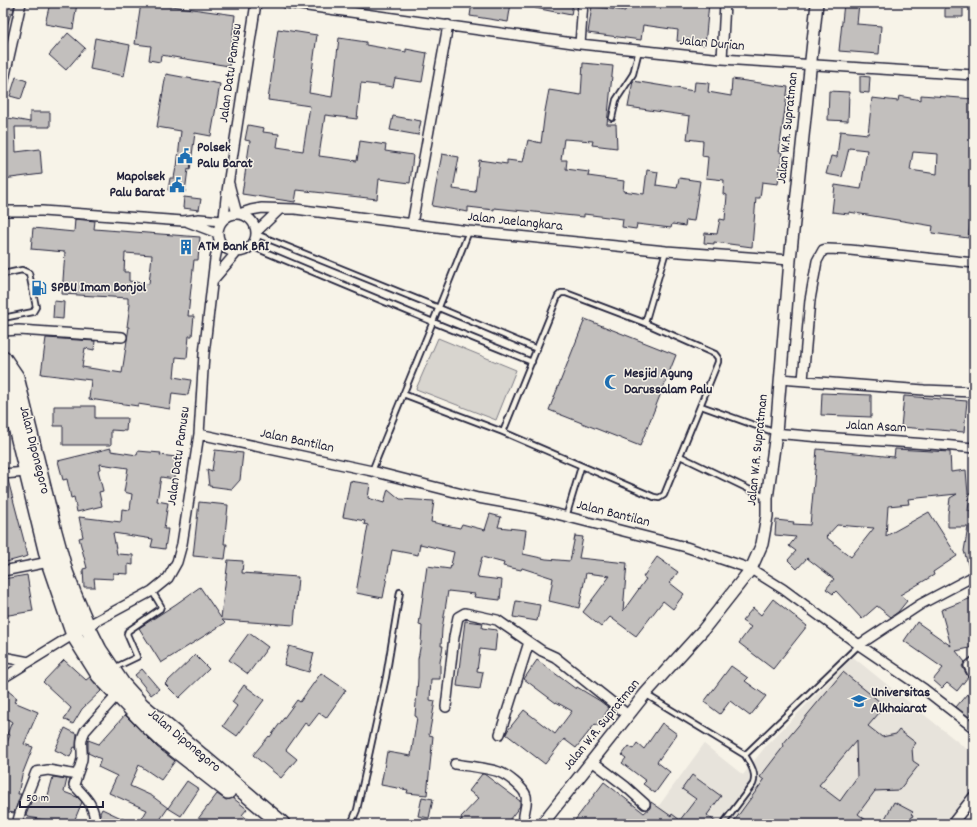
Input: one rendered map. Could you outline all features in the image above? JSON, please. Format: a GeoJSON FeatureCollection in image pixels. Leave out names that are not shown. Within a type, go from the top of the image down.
{"type":"FeatureCollection","features":[{"type":"Feature","properties":{"kind":"highway","name":"Jalan Diponegoro"},"geometry":{"type":"LineString","coordinates":[[3,357],[4,378],[48,562],[99,674],[163,740],[267,824]]}},
{"type":"Feature","properties":{"kind":"highway","name":"Jalan Diponegoro"},"geometry":{"type":"LineString","coordinates":[[3,357],[16,377],[80,630],[122,684],[142,706],[282,824]]}},
{"type":"Feature","properties":{"kind":"street"},"geometry":{"type":"LineString","coordinates":[[3,84],[22,3]]}},
{"type":"Feature","properties":{"kind":"street","name":"Jalan Datu Pamusu"},"geometry":{"type":"LineString","coordinates":[[223,219],[256,3]]}},
{"type":"Feature","properties":{"kind":"street","name":"Jalan Durian"},"geometry":{"type":"LineString","coordinates":[[286,3],[580,44],[722,59],[974,76]]}},
{"type":"Feature","properties":{"kind":"street"},"geometry":{"type":"LineString","coordinates":[[580,44],[583,3]]}},
{"type":"Feature","properties":{"kind":"street"},"geometry":{"type":"LineString","coordinates":[[722,59],[725,3]]}},
{"type":"Feature","properties":{"kind":"street","name":"Jalan W.R. Supratman"},"geometry":{"type":"LineString","coordinates":[[542,824],[645,694],[703,630],[751,569],[762,544],[767,516],[767,498],[776,433],[790,260],[817,3]]}},
{"type":"Feature","properties":{"kind":"street"},"geometry":{"type":"LineString","coordinates":[[412,224],[448,25]]}},
{"type":"Feature","properties":{"kind":"street"},"geometry":{"type":"LineString","coordinates":[[228,183],[238,214]]}},
{"type":"Feature","properties":{"kind":"street","name":"Jalan Jaelangkara"},"geometry":{"type":"LineString","coordinates":[[238,214],[262,208],[295,209],[469,231],[790,260]]}},
{"type":"Feature","properties":{"kind":"street"},"geometry":{"type":"LineString","coordinates":[[256,233],[280,209]]}},
{"type":"Feature","properties":{"kind":"street"},"geometry":{"type":"LineString","coordinates":[[3,211],[42,211],[183,221],[223,219]]}},
{"type":"Feature","properties":{"kind":"street"},"geometry":{"type":"LineString","coordinates":[[238,214],[247,217],[253,223],[256,233],[251,246],[237,252],[230,251],[223,247],[218,237],[218,226],[223,219],[230,215],[238,214]]}},
{"type":"Feature","properties":{"kind":"street"},"geometry":{"type":"LineString","coordinates":[[183,221],[218,237]]}},
{"type":"Feature","properties":{"kind":"street","name":"Jalan Datu Pamusu"},"geometry":{"type":"LineString","coordinates":[[3,678],[80,630],[152,591],[168,578],[177,562],[182,544],[199,434],[204,354],[218,237]]}},
{"type":"Feature","properties":{"kind":"street"},"geometry":{"type":"LineString","coordinates":[[803,380],[810,300],[817,261],[823,250],[850,250],[974,263]]}},
{"type":"Feature","properties":{"kind":"street"},"geometry":{"type":"LineString","coordinates":[[213,280],[237,252]]}},
{"type":"Feature","properties":{"kind":"street"},"geometry":{"type":"LineString","coordinates":[[3,331],[19,330],[122,337]]}},
{"type":"Feature","properties":{"kind":"street"},"geometry":{"type":"LineString","coordinates":[[780,379],[924,390],[974,392]]}},
{"type":"Feature","properties":{"kind":"street","name":"Jalan Asam"},"geometry":{"type":"LineString","coordinates":[[776,433],[974,448]]}},
{"type":"Feature","properties":{"kind":"street","name":"Jalan Bantilan"},"geometry":{"type":"LineString","coordinates":[[199,434],[372,471],[478,498],[533,508],[686,547],[751,569],[783,589],[859,645],[924,689],[973,726]]}},
{"type":"Feature","properties":{"kind":"street"},"geometry":{"type":"LineString","coordinates":[[3,474],[26,472]]}},
{"type":"Feature","properties":{"kind":"street"},"geometry":{"type":"LineString","coordinates":[[3,571],[48,562]]}},
{"type":"Feature","properties":{"kind":"street"},"geometry":{"type":"LineString","coordinates":[[859,645],[921,604],[974,576]]}},
{"type":"Feature","properties":{"kind":"street"},"geometry":{"type":"LineString","coordinates":[[446,707],[458,617],[465,613],[497,620],[542,651],[555,657],[628,715]]}},
{"type":"Feature","properties":{"kind":"street"},"geometry":{"type":"LineString","coordinates":[[500,734],[529,642]]}},
{"type":"Feature","properties":{"kind":"street"},"geometry":{"type":"LineString","coordinates":[[3,656],[30,662]]}},
{"type":"Feature","properties":{"kind":"street"},"geometry":{"type":"LineString","coordinates":[[974,662],[969,666],[974,676]]}},
{"type":"Feature","properties":{"kind":"street"},"geometry":{"type":"LineString","coordinates":[[95,822],[90,801],[74,785],[82,760],[80,741],[85,731],[118,694]]}},
{"type":"Feature","properties":{"kind":"street"},"geometry":{"type":"LineString","coordinates":[[592,761],[625,786],[645,804]]}},
{"type":"Feature","properties":{"kind":"street"},"geometry":{"type":"LineString","coordinates":[[455,764],[499,772],[519,785],[526,794],[526,802],[522,816],[524,824]]}},
{"type":"Feature","properties":{"kind":"street"},"geometry":{"type":"LineString","coordinates":[[17,824],[20,810],[36,772],[48,770],[77,775]]}},
{"type":"Feature","properties":{"kind":"street"},"geometry":{"type":"LineString","coordinates":[[952,824],[974,796]]}},
{"type":"Feature","properties":{"kind":"lane"},"geometry":{"type":"LineString","coordinates":[[612,118],[616,100],[633,74],[639,50]]}},
{"type":"Feature","properties":{"kind":"lane"},"geometry":{"type":"LineString","coordinates":[[372,471],[469,231]]}},
{"type":"Feature","properties":{"kind":"lane"},"geometry":{"type":"LineString","coordinates":[[256,233],[537,349]]}},
{"type":"Feature","properties":{"kind":"lane"},"geometry":{"type":"LineString","coordinates":[[251,246],[532,362]]}},
{"type":"Feature","properties":{"kind":"lane"},"geometry":{"type":"LineString","coordinates":[[645,324],[666,250]]}},
{"type":"Feature","properties":{"kind":"lane"},"geometry":{"type":"LineString","coordinates":[[3,274],[22,270],[29,273],[36,306],[33,312],[3,318]]}},
{"type":"Feature","properties":{"kind":"lane"},"geometry":{"type":"LineString","coordinates":[[403,394],[503,432],[581,467],[659,498],[664,495],[701,406],[718,362],[718,358],[715,354],[645,324],[566,293],[561,293],[558,296],[503,432]]}},
{"type":"Feature","properties":{"kind":"lane"},"geometry":{"type":"LineString","coordinates":[[701,406],[776,433]]}},
{"type":"Feature","properties":{"kind":"lane"},"geometry":{"type":"LineString","coordinates":[[680,456],[767,498]]}},
{"type":"Feature","properties":{"kind":"lane"},"geometry":{"type":"LineString","coordinates":[[566,517],[581,467]]}},
{"type":"Feature","properties":{"kind":"lane"},"geometry":{"type":"LineString","coordinates":[[111,670],[137,657],[127,634],[128,631],[160,609],[161,606],[152,591]]}},
{"type":"Feature","properties":{"kind":"lane"},"geometry":{"type":"LineString","coordinates":[[351,824],[358,810],[386,677],[400,592]]}},
{"type":"Feature","properties":{"kind":"lane"},"geometry":{"type":"LineString","coordinates":[[745,755],[859,645]]}},
{"type":"Feature","properties":{"kind":"lane"},"geometry":{"type":"LineString","coordinates":[[645,694],[745,755],[752,767],[755,778],[753,784],[723,824]]}},
{"type":"Feature","properties":{"kind":"shaded area"},"geometry":{"type":"Polygon","coordinates":[[[438,338],[516,370],[496,420],[416,389],[438,338]]]}},
{"type":"Feature","properties":{"kind":"shaded area","name":"Universitas Alkhaiarat"},"geometry":{"type":"Polygon","coordinates":[[[853,657],[974,755],[974,791],[950,824],[639,824],[658,807],[704,744],[743,775],[765,747],[853,657]]]}},
{"type":"Feature","properties":{"kind":"building"},"geometry":{"type":"Polygon","coordinates":[[[4,3],[15,3],[13,13],[11,13],[6,30],[3,30],[4,3]]]}},
{"type":"Feature","properties":{"kind":"building"},"geometry":{"type":"Polygon","coordinates":[[[50,3],[77,3],[73,29],[45,24],[50,3]]]}},
{"type":"Feature","properties":{"kind":"building"},"geometry":{"type":"Polygon","coordinates":[[[141,3],[235,15],[229,66],[161,55],[160,62],[149,60],[151,46],[135,44],[141,3]]]}},
{"type":"Feature","properties":{"kind":"building"},"geometry":{"type":"Polygon","coordinates":[[[472,3],[511,3],[508,22],[470,16],[472,3]]]}},
{"type":"Feature","properties":{"kind":"building"},"geometry":{"type":"Polygon","coordinates":[[[535,3],[573,3],[571,15],[535,8],[535,3]]]}},
{"type":"Feature","properties":{"kind":"building"},"geometry":{"type":"Polygon","coordinates":[[[626,3],[709,3],[705,45],[677,41],[678,30],[643,25],[641,40],[588,33],[592,6],[625,11],[626,3]]]}},
{"type":"Feature","properties":{"kind":"building"},"geometry":{"type":"Polygon","coordinates":[[[844,3],[859,3],[857,24],[881,26],[879,54],[839,51],[844,3]]]}},
{"type":"Feature","properties":{"kind":"building"},"geometry":{"type":"Polygon","coordinates":[[[945,3],[963,3],[963,17],[945,17],[945,3]]]}},
{"type":"Feature","properties":{"kind":"building"},"geometry":{"type":"Polygon","coordinates":[[[278,29],[317,35],[309,93],[332,97],[339,38],[366,42],[366,45],[406,52],[406,49],[427,53],[422,82],[395,78],[393,87],[361,83],[357,119],[325,115],[319,156],[357,161],[360,141],[386,145],[385,151],[413,155],[410,183],[379,179],[377,199],[297,190],[295,202],[242,194],[250,141],[245,140],[248,125],[264,128],[263,132],[279,134],[277,147],[303,151],[310,106],[268,100],[278,29]]]}},
{"type":"Feature","properties":{"kind":"building"},"geometry":{"type":"Polygon","coordinates":[[[68,33],[85,48],[66,70],[49,55],[68,33]]]}},
{"type":"Feature","properties":{"kind":"building"},"geometry":{"type":"Polygon","coordinates":[[[95,38],[130,45],[124,76],[90,69],[95,38]]]}},
{"type":"Feature","properties":{"kind":"building"},"geometry":{"type":"Polygon","coordinates":[[[583,63],[613,66],[607,124],[616,124],[617,148],[592,145],[593,141],[564,139],[561,160],[567,160],[566,169],[589,172],[588,176],[624,181],[623,191],[644,194],[647,170],[658,172],[656,185],[677,188],[679,178],[700,181],[694,221],[686,220],[685,226],[672,224],[671,228],[637,224],[636,229],[622,227],[623,219],[584,214],[584,217],[494,208],[494,210],[468,207],[468,212],[432,206],[442,154],[459,157],[453,189],[475,192],[479,160],[507,164],[507,160],[523,162],[528,140],[541,143],[549,90],[581,95],[583,63]]]}},
{"type":"Feature","properties":{"kind":"building"},"geometry":{"type":"Polygon","coordinates":[[[166,74],[220,84],[211,136],[195,133],[190,170],[188,169],[185,192],[168,190],[170,178],[174,178],[177,167],[181,131],[157,127],[166,74]]]}},
{"type":"Feature","properties":{"kind":"building"},"geometry":{"type":"Polygon","coordinates":[[[860,76],[870,77],[869,93],[860,92],[860,76]]]}},
{"type":"Feature","properties":{"kind":"building"},"geometry":{"type":"Polygon","coordinates":[[[16,77],[27,81],[21,99],[10,96],[16,77]]]}},
{"type":"Feature","properties":{"kind":"building"},"geometry":{"type":"Polygon","coordinates":[[[732,79],[788,87],[779,152],[782,152],[778,184],[762,182],[760,198],[756,198],[752,247],[714,242],[714,244],[704,243],[705,233],[717,234],[720,219],[725,220],[727,195],[723,194],[724,180],[706,178],[708,157],[702,156],[703,141],[687,139],[690,116],[628,107],[633,81],[694,91],[695,82],[709,83],[708,92],[731,96],[732,79]]]}},
{"type":"Feature","properties":{"kind":"building"},"geometry":{"type":"Polygon","coordinates":[[[829,91],[849,92],[848,121],[828,120],[829,91]]]}},
{"type":"Feature","properties":{"kind":"building"},"geometry":{"type":"Polygon","coordinates":[[[921,95],[974,99],[974,209],[968,238],[932,233],[933,226],[849,212],[849,214],[832,212],[835,185],[861,189],[867,150],[849,148],[842,177],[826,174],[831,156],[837,157],[840,131],[868,134],[872,98],[898,101],[899,96],[921,100],[921,95]],[[913,152],[910,170],[937,174],[938,154],[913,152]]]}},
{"type":"Feature","properties":{"kind":"building"},"geometry":{"type":"Polygon","coordinates":[[[30,112],[50,112],[50,127],[15,127],[16,152],[40,149],[42,174],[3,179],[3,117],[30,122],[30,112]]]}},
{"type":"Feature","properties":{"kind":"building"},"geometry":{"type":"Polygon","coordinates":[[[393,116],[421,121],[418,135],[390,130],[393,116]]]}},
{"type":"Feature","properties":{"kind":"building"},"geometry":{"type":"Polygon","coordinates":[[[184,197],[201,199],[199,210],[183,208],[184,197]]]}},
{"type":"Feature","properties":{"kind":"building"},"geometry":{"type":"Polygon","coordinates":[[[75,219],[95,221],[94,229],[200,237],[198,260],[194,260],[188,316],[194,316],[192,336],[189,336],[187,358],[176,357],[174,377],[191,380],[188,395],[172,393],[170,409],[89,399],[91,380],[41,374],[46,338],[95,341],[94,350],[85,348],[82,367],[122,373],[129,327],[127,327],[130,304],[128,304],[128,298],[62,294],[65,252],[31,249],[33,228],[74,232],[75,219]],[[125,253],[124,272],[129,272],[129,281],[149,284],[152,255],[125,253]]]}},
{"type":"Feature","properties":{"kind":"building"},"geometry":{"type":"Polygon","coordinates":[[[54,301],[64,302],[63,319],[53,318],[54,301]]]}},
{"type":"Feature","properties":{"kind":"building","name":"Mesjid Agung Darussalam Palu"},"geometry":{"type":"Polygon","coordinates":[[[585,319],[676,355],[640,446],[549,410],[585,319]]]}},
{"type":"Feature","properties":{"kind":"building"},"geometry":{"type":"Polygon","coordinates":[[[822,393],[871,395],[871,417],[821,415],[822,393]]]}},
{"type":"Feature","properties":{"kind":"building"},"geometry":{"type":"Polygon","coordinates":[[[904,396],[967,401],[964,432],[901,427],[904,396]]]}},
{"type":"Feature","properties":{"kind":"building"},"geometry":{"type":"Polygon","coordinates":[[[54,406],[95,406],[95,418],[127,418],[126,431],[111,430],[111,445],[63,445],[63,426],[54,426],[54,406]]]}},
{"type":"Feature","properties":{"kind":"building"},"geometry":{"type":"Polygon","coordinates":[[[111,448],[111,451],[137,455],[138,451],[161,453],[160,455],[176,457],[174,479],[161,477],[157,501],[168,503],[164,529],[168,529],[165,549],[151,547],[153,539],[113,533],[117,554],[133,555],[133,565],[128,564],[128,574],[113,573],[113,579],[94,578],[95,587],[84,587],[83,569],[87,568],[79,538],[83,537],[79,517],[121,522],[122,509],[130,510],[132,494],[124,492],[128,468],[100,464],[101,469],[98,470],[103,491],[99,492],[102,506],[77,512],[74,497],[71,498],[67,479],[63,480],[58,461],[111,448]]]}},
{"type":"Feature","properties":{"kind":"building"},"geometry":{"type":"Polygon","coordinates":[[[817,449],[894,457],[895,449],[950,452],[951,472],[966,470],[968,494],[970,494],[968,511],[974,512],[974,570],[970,571],[964,551],[968,527],[948,527],[950,498],[957,494],[908,499],[909,504],[888,506],[886,536],[929,512],[957,556],[933,572],[934,575],[900,595],[907,601],[898,612],[891,617],[877,606],[862,619],[836,591],[833,594],[826,589],[834,579],[807,558],[797,569],[788,560],[796,551],[789,546],[796,537],[775,535],[776,520],[794,522],[793,524],[810,525],[817,449]],[[837,525],[826,537],[851,557],[874,528],[837,525]]]}},
{"type":"Feature","properties":{"kind":"building"},"geometry":{"type":"Polygon","coordinates":[[[215,450],[243,453],[240,480],[232,489],[209,486],[207,469],[212,471],[215,450]]]}},
{"type":"Feature","properties":{"kind":"building"},"geometry":{"type":"Polygon","coordinates":[[[3,480],[8,480],[28,556],[3,563],[3,480]]]}},
{"type":"Feature","properties":{"kind":"building"},"geometry":{"type":"Polygon","coordinates":[[[350,481],[370,484],[368,498],[384,503],[388,489],[400,499],[434,501],[431,522],[460,528],[462,524],[485,530],[490,514],[501,517],[498,527],[526,530],[523,554],[546,559],[570,561],[575,536],[583,537],[579,558],[627,563],[623,611],[646,579],[643,577],[657,557],[678,572],[670,583],[684,594],[673,609],[663,601],[636,636],[610,617],[601,627],[583,612],[610,576],[586,573],[579,608],[549,601],[553,578],[522,568],[521,570],[503,566],[504,563],[482,557],[477,577],[502,580],[500,600],[474,597],[475,594],[448,591],[442,629],[441,646],[443,646],[440,662],[440,679],[431,679],[430,700],[435,701],[429,735],[433,736],[427,795],[407,793],[408,790],[381,785],[387,752],[411,756],[417,717],[415,716],[418,659],[422,626],[419,625],[427,566],[450,569],[454,552],[420,544],[418,555],[392,550],[383,598],[356,593],[368,525],[364,524],[365,521],[343,517],[350,481]]]}},
{"type":"Feature","properties":{"kind":"building"},"geometry":{"type":"Polygon","coordinates":[[[199,502],[228,505],[224,544],[227,544],[225,559],[193,556],[199,502]]]}},
{"type":"Feature","properties":{"kind":"building"},"geometry":{"type":"Polygon","coordinates":[[[228,560],[243,561],[242,573],[298,577],[294,625],[222,620],[225,623],[161,663],[139,628],[200,587],[221,618],[228,560]]]}},
{"type":"Feature","properties":{"kind":"building"},"geometry":{"type":"Polygon","coordinates":[[[27,575],[33,611],[3,616],[3,579],[27,575]]]}},
{"type":"Feature","properties":{"kind":"building"},"geometry":{"type":"Polygon","coordinates":[[[974,597],[974,647],[956,651],[965,662],[962,666],[968,677],[957,691],[947,683],[942,688],[933,680],[943,668],[904,641],[917,622],[951,646],[941,610],[974,597]]]}},
{"type":"Feature","properties":{"kind":"building"},"geometry":{"type":"Polygon","coordinates":[[[773,599],[807,626],[773,669],[739,643],[751,627],[742,621],[753,608],[761,615],[773,599]]]}},
{"type":"Feature","properties":{"kind":"building"},"geometry":{"type":"Polygon","coordinates":[[[516,601],[540,605],[537,621],[513,617],[516,601]]]}},
{"type":"Feature","properties":{"kind":"building"},"geometry":{"type":"Polygon","coordinates":[[[465,621],[483,623],[482,628],[497,630],[495,651],[480,649],[477,671],[483,672],[480,689],[457,686],[465,621]]]}},
{"type":"Feature","properties":{"kind":"building"},"geometry":{"type":"Polygon","coordinates":[[[249,633],[268,647],[248,674],[229,660],[249,633]]]}},
{"type":"Feature","properties":{"kind":"building"},"geometry":{"type":"Polygon","coordinates":[[[289,646],[314,653],[309,672],[284,665],[289,646]]]}},
{"type":"Feature","properties":{"kind":"building"},"geometry":{"type":"Polygon","coordinates":[[[195,655],[209,669],[179,698],[165,684],[195,655]]]}},
{"type":"Feature","properties":{"kind":"building"},"geometry":{"type":"Polygon","coordinates":[[[64,660],[86,680],[90,677],[101,691],[82,709],[73,724],[64,719],[71,708],[43,682],[64,660]]]}},
{"type":"Feature","properties":{"kind":"building"},"geometry":{"type":"Polygon","coordinates":[[[537,660],[576,689],[577,687],[609,708],[598,726],[595,724],[576,748],[564,739],[545,764],[506,734],[524,710],[555,734],[572,711],[556,703],[524,679],[537,660]]]}},
{"type":"Feature","properties":{"kind":"building"},"geometry":{"type":"Polygon","coordinates":[[[731,666],[748,678],[745,681],[766,696],[750,716],[730,701],[720,714],[704,702],[731,666]]]}},
{"type":"Feature","properties":{"kind":"building"},"geometry":{"type":"Polygon","coordinates":[[[142,669],[159,689],[151,695],[135,675],[142,669]]]}},
{"type":"Feature","properties":{"kind":"building"},"geometry":{"type":"Polygon","coordinates":[[[843,672],[885,706],[868,726],[882,737],[896,734],[899,730],[916,743],[912,748],[913,761],[919,765],[899,790],[875,791],[858,814],[871,824],[732,824],[764,780],[760,777],[784,746],[783,744],[843,672]],[[856,741],[819,785],[840,801],[857,777],[856,741]]]}},
{"type":"Feature","properties":{"kind":"building"},"geometry":{"type":"Polygon","coordinates":[[[321,673],[346,690],[326,718],[319,713],[309,726],[305,723],[286,750],[297,759],[281,778],[253,755],[269,736],[270,737],[297,700],[300,702],[321,673]]]}},
{"type":"Feature","properties":{"kind":"building"},"geometry":{"type":"Polygon","coordinates":[[[244,685],[264,700],[237,736],[223,726],[237,706],[232,702],[244,685]]]}},
{"type":"Feature","properties":{"kind":"building"},"geometry":{"type":"Polygon","coordinates":[[[3,687],[17,698],[14,702],[38,712],[24,744],[33,747],[22,775],[18,794],[21,794],[14,813],[3,811],[3,753],[10,735],[7,734],[12,722],[3,716],[3,687]]]}},
{"type":"Feature","properties":{"kind":"building"},"geometry":{"type":"Polygon","coordinates":[[[967,694],[974,699],[974,711],[969,717],[956,707],[967,694]]]}},
{"type":"Feature","properties":{"kind":"building"},"geometry":{"type":"Polygon","coordinates":[[[125,715],[157,747],[175,761],[161,780],[139,765],[130,786],[152,796],[168,808],[157,824],[139,824],[147,810],[109,793],[117,776],[98,767],[101,759],[88,753],[88,740],[99,744],[125,715]]]}},
{"type":"Feature","properties":{"kind":"building"},"geometry":{"type":"Polygon","coordinates":[[[662,723],[677,734],[657,762],[670,772],[655,793],[643,784],[646,781],[622,763],[626,758],[622,755],[629,746],[633,749],[637,743],[644,749],[662,723]]]}},
{"type":"Feature","properties":{"kind":"building"},"geometry":{"type":"Polygon","coordinates":[[[65,728],[77,734],[76,748],[74,747],[70,757],[55,750],[65,728]]]}},
{"type":"Feature","properties":{"kind":"building"},"geometry":{"type":"Polygon","coordinates":[[[482,774],[520,801],[520,806],[506,824],[457,824],[462,819],[461,817],[479,798],[469,791],[482,774]]]}},
{"type":"Feature","properties":{"kind":"building"},"geometry":{"type":"Polygon","coordinates":[[[692,775],[721,796],[707,815],[718,824],[572,824],[604,782],[644,813],[650,808],[651,802],[671,816],[672,814],[680,820],[696,799],[682,789],[692,775]]]}},
{"type":"Feature","properties":{"kind":"building"},"geometry":{"type":"Polygon","coordinates":[[[53,777],[67,779],[64,792],[77,797],[82,802],[73,824],[28,817],[26,815],[33,797],[47,799],[53,777]]]}},
{"type":"Feature","properties":{"kind":"building"},"geometry":{"type":"Polygon","coordinates":[[[187,781],[199,789],[181,816],[168,808],[187,781]]]}},
{"type":"Feature","properties":{"kind":"building"},"geometry":{"type":"Polygon","coordinates":[[[217,794],[226,800],[233,798],[247,809],[242,815],[254,824],[194,824],[217,794]]]}},
{"type":"Feature","properties":{"kind":"building"},"geometry":{"type":"Polygon","coordinates":[[[422,797],[433,799],[429,818],[418,816],[422,797]]]}},
{"type":"Feature","properties":{"kind":"building"},"geometry":{"type":"Polygon","coordinates":[[[894,802],[913,812],[911,814],[913,815],[909,824],[882,824],[894,802]]]}},
{"type":"Feature","properties":{"kind":"building"},"geometry":{"type":"Polygon","coordinates":[[[102,809],[134,824],[102,824],[100,813],[102,809]]]}},
{"type":"Feature","properties":{"kind":"place","name":"Polsek Palu Barat"},"geometry":{"type":"Point","coordinates":[185,156]}},
{"type":"Feature","properties":{"kind":"place","name":"Mapolsek Palu Barat"},"geometry":{"type":"Point","coordinates":[177,185]}},
{"type":"Feature","properties":{"kind":"place","name":"ATM Bank BRI"},"geometry":{"type":"Point","coordinates":[186,247]}},
{"type":"Feature","properties":{"kind":"place","name":"SPBU Imam Bonjol"},"geometry":{"type":"Point","coordinates":[39,288]}},
{"type":"Feature","properties":{"kind":"place","name":"Mesjid Agung Darussalam Palu"},"geometry":{"type":"Point","coordinates":[612,382]}},
{"type":"Feature","properties":{"kind":"place","name":"Universitas Alkhaiarat"},"geometry":{"type":"Point","coordinates":[859,701]}}]}
